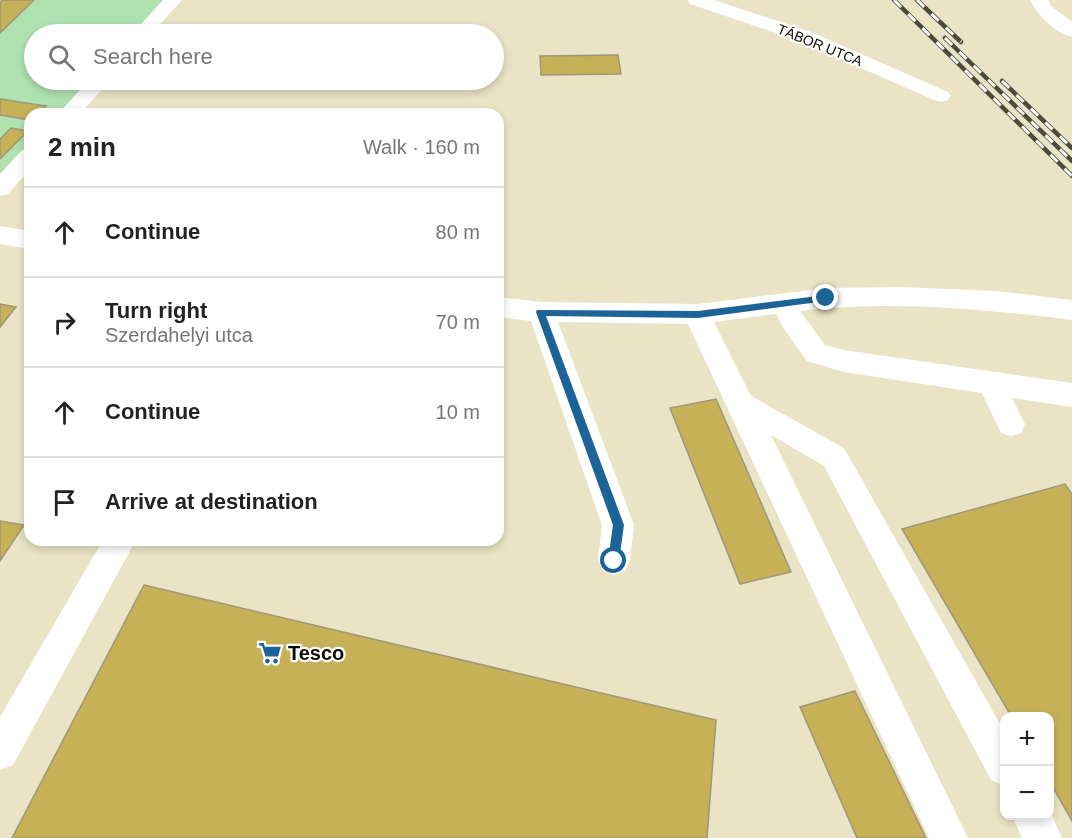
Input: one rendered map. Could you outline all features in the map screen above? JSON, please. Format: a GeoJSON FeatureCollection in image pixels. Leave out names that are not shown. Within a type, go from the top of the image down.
{"type":"FeatureCollection","features":[{"type":"Feature","properties":{"kind":"street"},"geometry":{"type":"LineString","coordinates":[[150,24],[173,0]]}},
{"type":"Feature","properties":{"kind":"street","name":"TÁBOR UTCA"},"geometry":{"type":"LineString","coordinates":[[696,0],[804,36],[941,96]]}},
{"type":"Feature","properties":{"kind":"street"},"geometry":{"type":"LineString","coordinates":[[1039,0],[1044,9],[1072,31]]}},
{"type":"Feature","properties":{"kind":"street"},"geometry":{"type":"LineString","coordinates":[[74,108],[91,90]]}},
{"type":"Feature","properties":{"kind":"street"},"geometry":{"type":"LineString","coordinates":[[0,188],[24,162]]}},
{"type":"Feature","properties":{"kind":"street"},"geometry":{"type":"LineString","coordinates":[[0,236],[24,239]]}},
{"type":"Feature","properties":{"kind":"street"},"geometry":{"type":"LineString","coordinates":[[504,308],[540,312],[698,314],[826,298],[902,297],[996,301],[1072,310]]}},
{"type":"Feature","properties":{"kind":"street"},"geometry":{"type":"LineString","coordinates":[[783,302],[793,322],[816,353],[844,361],[1072,395]]}},
{"type":"Feature","properties":{"kind":"street"},"geometry":{"type":"LineString","coordinates":[[540,312],[618,525],[614,561]]}},
{"type":"Feature","properties":{"kind":"street"},"geometry":{"type":"LineString","coordinates":[[698,314],[703,330],[741,404],[949,838]]}},
{"type":"Feature","properties":{"kind":"street"},"geometry":{"type":"LineString","coordinates":[[991,382],[1011,424]]}},
{"type":"Feature","properties":{"kind":"street"},"geometry":{"type":"LineString","coordinates":[[741,404],[834,457],[1004,766]]}},
{"type":"Feature","properties":{"kind":"street"},"geometry":{"type":"LineString","coordinates":[[0,752],[117,546]]}},
{"type":"Feature","properties":{"kind":"street"},"geometry":{"type":"LineString","coordinates":[[1033,820],[1043,838]]}},
{"type":"Feature","properties":{"kind":"green space"},"geometry":{"type":"Polygon","coordinates":[[[0,0],[168,0],[145,24],[24,24],[24,90],[85,90],[68,108],[24,108],[24,155],[0,181],[0,0]]]}},
{"type":"Feature","properties":{"kind":"building"},"geometry":{"type":"Polygon","coordinates":[[[3,0],[34,0],[0,33],[0,2],[3,0]]]}},
{"type":"Feature","properties":{"kind":"building"},"geometry":{"type":"Polygon","coordinates":[[[618,55],[621,74],[541,75],[540,56],[618,55]]]}},
{"type":"Feature","properties":{"kind":"building"},"geometry":{"type":"Polygon","coordinates":[[[0,99],[46,106],[44,108],[24,108],[24,119],[0,115],[0,99]]]}},
{"type":"Feature","properties":{"kind":"building"},"geometry":{"type":"Polygon","coordinates":[[[11,128],[24,130],[24,135],[0,159],[0,139],[11,128]]]}},
{"type":"Feature","properties":{"kind":"building"},"geometry":{"type":"Polygon","coordinates":[[[0,304],[16,307],[0,327],[0,304]]]}},
{"type":"Feature","properties":{"kind":"building"},"geometry":{"type":"Polygon","coordinates":[[[716,399],[791,572],[740,584],[670,408],[716,399]]]}},
{"type":"Feature","properties":{"kind":"building"},"geometry":{"type":"Polygon","coordinates":[[[1065,484],[1072,494],[1072,821],[1054,789],[1054,712],[1009,712],[902,529],[1065,484]]]}},
{"type":"Feature","properties":{"kind":"building"},"geometry":{"type":"Polygon","coordinates":[[[0,521],[24,525],[0,561],[0,521]]]}},
{"type":"Feature","properties":{"kind":"building","name":"Tesco"},"geometry":{"type":"Polygon","coordinates":[[[144,585],[716,720],[707,838],[12,838],[144,585]]]}},
{"type":"Feature","properties":{"kind":"building"},"geometry":{"type":"Polygon","coordinates":[[[855,691],[926,838],[857,838],[800,707],[855,691]]]}},
{"type":"Feature","properties":{"kind":"railway"},"geometry":{"type":"LineString","coordinates":[[894,0],[1072,176]]}},
{"type":"Feature","properties":{"kind":"railway"},"geometry":{"type":"LineString","coordinates":[[917,0],[961,42]]}},
{"type":"Feature","properties":{"kind":"railway"},"geometry":{"type":"LineString","coordinates":[[945,38],[1072,161]]}},
{"type":"Feature","properties":{"kind":"railway"},"geometry":{"type":"LineString","coordinates":[[1002,81],[1072,148]]}},
{"type":"Feature","properties":{"kind":"place","name":"Tesco"},"geometry":{"type":"Point","coordinates":[270,653]}},
{"type":"Feature","properties":{"kind":"route"},"geometry":{"type":"LineString","coordinates":[[614,561],[618,525],[540,312],[698,314],[826,298]]}}]}
